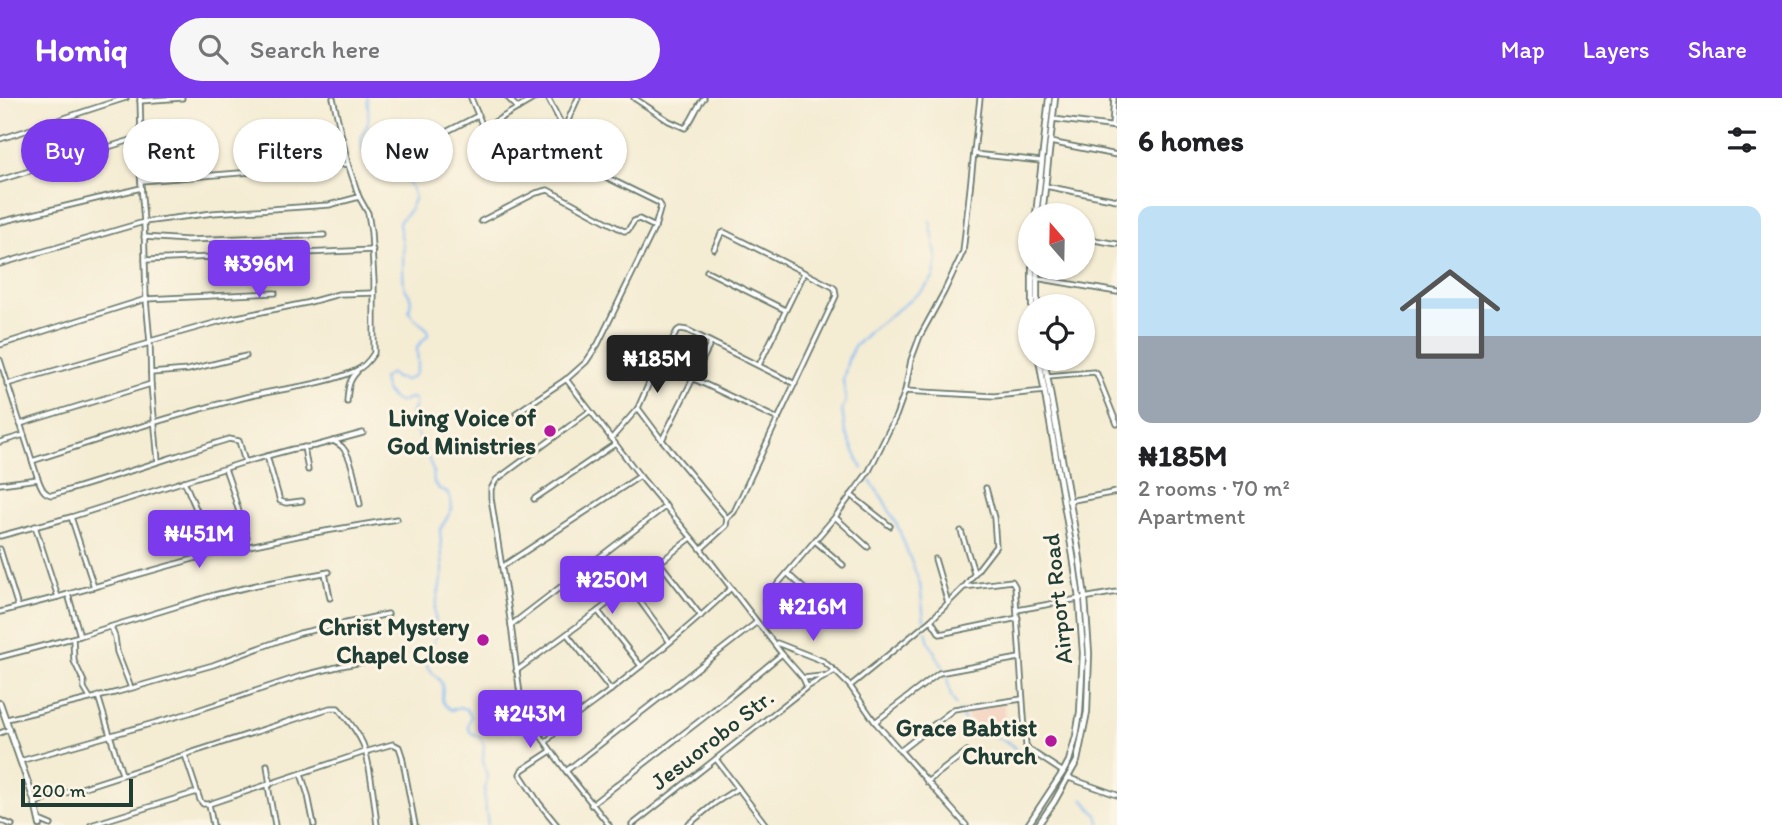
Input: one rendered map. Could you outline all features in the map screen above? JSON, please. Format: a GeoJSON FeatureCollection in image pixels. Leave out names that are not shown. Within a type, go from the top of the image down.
{"type":"FeatureCollection","features":[{"type":"Feature","properties":{"kind":"main road"},"geometry":{"type":"LineString","coordinates":[[1038,203],[1049,98]]}},
{"type":"Feature","properties":{"kind":"main road"},"geometry":{"type":"LineString","coordinates":[[1043,203],[1055,98]]}},
{"type":"Feature","properties":{"kind":"main road","name":"Airport Road"},"geometry":{"type":"LineString","coordinates":[[1028,825],[1069,761],[1080,712],[1083,653],[1079,599],[1041,371]]}},
{"type":"Feature","properties":{"kind":"main road","name":"Airport Road"},"geometry":{"type":"LineString","coordinates":[[1038,825],[1077,761],[1087,712],[1089,653],[1085,597],[1047,371]]}},
{"type":"Feature","properties":{"kind":"main road"},"geometry":{"type":"LineString","coordinates":[[0,703],[35,803],[39,822]]}},
{"type":"Feature","properties":{"kind":"street"},"geometry":{"type":"LineString","coordinates":[[0,139],[126,98]]}},
{"type":"Feature","properties":{"kind":"street"},"geometry":{"type":"LineString","coordinates":[[141,119],[140,100],[182,98]]}},
{"type":"Feature","properties":{"kind":"street"},"geometry":{"type":"LineString","coordinates":[[333,98],[348,164],[359,197],[368,213],[373,250],[374,353],[368,363],[351,377],[347,402]]}},
{"type":"Feature","properties":{"kind":"street"},"geometry":{"type":"LineString","coordinates":[[471,98],[481,119]]}},
{"type":"Feature","properties":{"kind":"street"},"geometry":{"type":"LineString","coordinates":[[508,98],[518,108]]}},
{"type":"Feature","properties":{"kind":"street"},"geometry":{"type":"LineString","coordinates":[[499,119],[535,98]]}},
{"type":"Feature","properties":{"kind":"street"},"geometry":{"type":"LineString","coordinates":[[548,98],[559,119]]}},
{"type":"Feature","properties":{"kind":"street"},"geometry":{"type":"LineString","coordinates":[[569,119],[578,98]]}},
{"type":"Feature","properties":{"kind":"street"},"geometry":{"type":"LineString","coordinates":[[634,98],[685,128],[704,98]]}},
{"type":"Feature","properties":{"kind":"street"},"geometry":{"type":"LineString","coordinates":[[784,623],[765,599],[835,517],[869,471],[896,416],[920,336],[963,252],[979,98]]}},
{"type":"Feature","properties":{"kind":"street"},"geometry":{"type":"LineString","coordinates":[[1053,119],[1115,127],[1114,98]]}},
{"type":"Feature","properties":{"kind":"street"},"geometry":{"type":"LineString","coordinates":[[453,128],[479,115]]}},
{"type":"Feature","properties":{"kind":"street"},"geometry":{"type":"LineString","coordinates":[[0,180],[123,142]]}},
{"type":"Feature","properties":{"kind":"street"},"geometry":{"type":"LineString","coordinates":[[1050,142],[1117,155]]}},
{"type":"Feature","properties":{"kind":"street"},"geometry":{"type":"LineString","coordinates":[[974,155],[1041,161]]}},
{"type":"Feature","properties":{"kind":"street"},"geometry":{"type":"LineString","coordinates":[[219,175],[348,164]]}},
{"type":"Feature","properties":{"kind":"street"},"geometry":{"type":"LineString","coordinates":[[141,182],[151,384],[158,461]]}},
{"type":"Feature","properties":{"kind":"street"},"geometry":{"type":"LineString","coordinates":[[516,413],[586,362],[598,344],[654,227],[661,210],[659,203],[616,182]]}},
{"type":"Feature","properties":{"kind":"street"},"geometry":{"type":"LineString","coordinates":[[1045,186],[1117,200]]}},
{"type":"Feature","properties":{"kind":"street"},"geometry":{"type":"LineString","coordinates":[[0,222],[142,188]]}},
{"type":"Feature","properties":{"kind":"street"},"geometry":{"type":"LineString","coordinates":[[481,221],[536,193],[548,190],[624,231],[637,219],[654,227]]}},
{"type":"Feature","properties":{"kind":"street"},"geometry":{"type":"LineString","coordinates":[[0,264],[144,222],[329,205],[359,197]]}},
{"type":"Feature","properties":{"kind":"street"},"geometry":{"type":"LineString","coordinates":[[701,549],[726,526],[727,518],[734,512],[836,296],[833,286],[724,232],[715,249]]}},
{"type":"Feature","properties":{"kind":"street"},"geometry":{"type":"LineString","coordinates":[[145,237],[197,240],[324,235]]}},
{"type":"Feature","properties":{"kind":"street"},"geometry":{"type":"LineString","coordinates":[[1096,240],[1117,244]]}},
{"type":"Feature","properties":{"kind":"street"},"geometry":{"type":"LineString","coordinates":[[145,260],[373,250]]}},
{"type":"Feature","properties":{"kind":"street"},"geometry":{"type":"LineString","coordinates":[[707,271],[785,310]]}},
{"type":"Feature","properties":{"kind":"street"},"geometry":{"type":"LineString","coordinates":[[759,366],[804,272]]}},
{"type":"Feature","properties":{"kind":"street"},"geometry":{"type":"LineString","coordinates":[[1048,280],[1117,292]]}},
{"type":"Feature","properties":{"kind":"street"},"geometry":{"type":"LineString","coordinates":[[0,345],[146,299],[275,293]]}},
{"type":"Feature","properties":{"kind":"street"},"geometry":{"type":"LineString","coordinates":[[7,384],[232,318],[339,294],[374,293]]}},
{"type":"Feature","properties":{"kind":"street"},"geometry":{"type":"LineString","coordinates":[[611,439],[638,408],[678,330],[687,330],[795,384]]}},
{"type":"Feature","properties":{"kind":"street"},"geometry":{"type":"LineString","coordinates":[[662,440],[712,343]]}},
{"type":"Feature","properties":{"kind":"street"},"geometry":{"type":"LineString","coordinates":[[151,373],[188,370],[246,356]]}},
{"type":"Feature","properties":{"kind":"street"},"geometry":{"type":"LineString","coordinates":[[0,360],[3,379],[7,384],[38,479],[43,491],[48,495],[143,468],[229,439],[239,441],[245,462]]}},
{"type":"Feature","properties":{"kind":"street"},"geometry":{"type":"LineString","coordinates":[[32,461],[154,421],[248,396],[320,382],[358,370]]}},
{"type":"Feature","properties":{"kind":"street"},"geometry":{"type":"LineString","coordinates":[[1048,376],[1094,372],[1097,374],[1115,408],[1117,424]]}},
{"type":"Feature","properties":{"kind":"street","name":"Jesuorobo Str."},"geometry":{"type":"LineString","coordinates":[[566,379],[640,476],[803,678],[807,687],[632,825]]}},
{"type":"Feature","properties":{"kind":"street"},"geometry":{"type":"LineString","coordinates":[[694,379],[779,419]]}},
{"type":"Feature","properties":{"kind":"street"},"geometry":{"type":"LineString","coordinates":[[20,424],[151,384]]}},
{"type":"Feature","properties":{"kind":"street"},"geometry":{"type":"LineString","coordinates":[[905,391],[994,397],[1045,391]]}},
{"type":"Feature","properties":{"kind":"street"},"geometry":{"type":"LineString","coordinates":[[638,408],[727,518]]}},
{"type":"Feature","properties":{"kind":"street"},"geometry":{"type":"LineString","coordinates":[[590,411],[493,484],[491,498],[522,710],[609,825]]}},
{"type":"Feature","properties":{"kind":"street"},"geometry":{"type":"LineString","coordinates":[[0,536],[71,517],[245,462],[363,433]]}},
{"type":"Feature","properties":{"kind":"street"},"geometry":{"type":"LineString","coordinates":[[0,442],[23,435]]}},
{"type":"Feature","properties":{"kind":"street"},"geometry":{"type":"LineString","coordinates":[[333,441],[344,448],[358,484],[360,504]]}},
{"type":"Feature","properties":{"kind":"street"},"geometry":{"type":"LineString","coordinates":[[534,499],[615,444]]}},
{"type":"Feature","properties":{"kind":"street"},"geometry":{"type":"LineString","coordinates":[[304,447],[308,470]]}},
{"type":"Feature","properties":{"kind":"street"},"geometry":{"type":"LineString","coordinates":[[267,456],[280,501],[302,501]]}},
{"type":"Feature","properties":{"kind":"street"},"geometry":{"type":"LineString","coordinates":[[225,469],[247,537]]}},
{"type":"Feature","properties":{"kind":"street"},"geometry":{"type":"LineString","coordinates":[[503,566],[640,476]]}},
{"type":"Feature","properties":{"kind":"street"},"geometry":{"type":"LineString","coordinates":[[0,484],[38,479]]}},
{"type":"Feature","properties":{"kind":"street"},"geometry":{"type":"LineString","coordinates":[[184,481],[201,520],[208,551]]}},
{"type":"Feature","properties":{"kind":"street"},"geometry":{"type":"LineString","coordinates":[[850,686],[931,620],[964,587],[996,547],[994,518],[986,488]]}},
{"type":"Feature","properties":{"kind":"street"},"geometry":{"type":"LineString","coordinates":[[1069,501],[1117,492]]}},
{"type":"Feature","properties":{"kind":"street"},"geometry":{"type":"LineString","coordinates":[[851,495],[890,526]]}},
{"type":"Feature","properties":{"kind":"street"},"geometry":{"type":"LineString","coordinates":[[511,625],[666,506]]}},
{"type":"Feature","properties":{"kind":"street"},"geometry":{"type":"LineString","coordinates":[[71,517],[94,587]]}},
{"type":"Feature","properties":{"kind":"street"},"geometry":{"type":"LineString","coordinates":[[835,517],[868,547]]}},
{"type":"Feature","properties":{"kind":"street"},"geometry":{"type":"LineString","coordinates":[[0,611],[211,554],[397,519]]}},
{"type":"Feature","properties":{"kind":"street"},"geometry":{"type":"LineString","coordinates":[[35,526],[58,597]]}},
{"type":"Feature","properties":{"kind":"street"},"geometry":{"type":"LineString","coordinates":[[961,531],[974,572]]}},
{"type":"Feature","properties":{"kind":"street"},"geometry":{"type":"LineString","coordinates":[[516,671],[691,538]]}},
{"type":"Feature","properties":{"kind":"street"},"geometry":{"type":"LineString","coordinates":[[815,541],[843,565]]}},
{"type":"Feature","properties":{"kind":"street"},"geometry":{"type":"LineString","coordinates":[[0,549],[18,607]]}},
{"type":"Feature","properties":{"kind":"street"},"geometry":{"type":"LineString","coordinates":[[935,559],[948,603]]}},
{"type":"Feature","properties":{"kind":"street"},"geometry":{"type":"LineString","coordinates":[[660,563],[701,616]]}},
{"type":"Feature","properties":{"kind":"street"},"geometry":{"type":"LineString","coordinates":[[0,657],[257,584],[327,572],[330,598]]}},
{"type":"Feature","properties":{"kind":"street"},"geometry":{"type":"LineString","coordinates":[[787,573],[809,593]]}},
{"type":"Feature","properties":{"kind":"street"},"geometry":{"type":"LineString","coordinates":[[964,587],[1007,581],[1012,581],[1015,586],[1026,746],[1063,772]]}},
{"type":"Feature","properties":{"kind":"street"},"geometry":{"type":"LineString","coordinates":[[629,586],[670,642]]}},
{"type":"Feature","properties":{"kind":"street"},"geometry":{"type":"LineString","coordinates":[[546,743],[670,642],[731,588]]}},
{"type":"Feature","properties":{"kind":"street"},"geometry":{"type":"LineString","coordinates":[[1017,610],[1117,592]]}},
{"type":"Feature","properties":{"kind":"street"},"geometry":{"type":"LineString","coordinates":[[68,594],[80,636]]}},
{"type":"Feature","properties":{"kind":"street"},"geometry":{"type":"LineString","coordinates":[[598,611],[640,666]]}},
{"type":"Feature","properties":{"kind":"street"},"geometry":{"type":"LineString","coordinates":[[6,719],[213,665],[300,633],[388,614]]}},
{"type":"Feature","properties":{"kind":"street"},"geometry":{"type":"LineString","coordinates":[[931,620],[940,634],[1018,618]]}},
{"type":"Feature","properties":{"kind":"street"},"geometry":{"type":"LineString","coordinates":[[566,771],[757,622]]}},
{"type":"Feature","properties":{"kind":"street"},"geometry":{"type":"LineString","coordinates":[[111,626],[117,652],[131,688]]}},
{"type":"Feature","properties":{"kind":"street"},"geometry":{"type":"LineString","coordinates":[[566,634],[611,690]]}},
{"type":"Feature","properties":{"kind":"street"},"geometry":{"type":"LineString","coordinates":[[73,638],[75,661],[90,698]]}},
{"type":"Feature","properties":{"kind":"street"},"geometry":{"type":"LineString","coordinates":[[775,643],[823,661],[835,671],[850,686],[875,722],[966,825]]}},
{"type":"Feature","properties":{"kind":"street"},"geometry":{"type":"LineString","coordinates":[[591,804],[782,654]]}},
{"type":"Feature","properties":{"kind":"street"},"geometry":{"type":"LineString","coordinates":[[875,722],[939,673],[1020,658]]}},
{"type":"Feature","properties":{"kind":"street"},"geometry":{"type":"LineString","coordinates":[[20,761],[189,713],[301,676],[379,659]]}},
{"type":"Feature","properties":{"kind":"street"},"geometry":{"type":"LineString","coordinates":[[807,687],[835,671]]}},
{"type":"Feature","properties":{"kind":"street"},"geometry":{"type":"LineString","coordinates":[[803,678],[823,676]]}},
{"type":"Feature","properties":{"kind":"street"},"geometry":{"type":"LineString","coordinates":[[99,696],[122,775]]}},
{"type":"Feature","properties":{"kind":"street"},"geometry":{"type":"LineString","coordinates":[[900,751],[954,709],[1022,699]]}},
{"type":"Feature","properties":{"kind":"street"},"geometry":{"type":"LineString","coordinates":[[35,803],[330,708],[338,708],[353,726],[365,752],[377,825]]}},
{"type":"Feature","properties":{"kind":"street"},"geometry":{"type":"LineString","coordinates":[[0,733],[10,729]]}},
{"type":"Feature","properties":{"kind":"street"},"geometry":{"type":"LineString","coordinates":[[185,755],[200,800],[209,804],[393,744],[399,747],[415,825]]}},
{"type":"Feature","properties":{"kind":"street"},"geometry":{"type":"LineString","coordinates":[[551,751],[520,774],[557,825]]}},
{"type":"Feature","properties":{"kind":"street"},"geometry":{"type":"LineString","coordinates":[[927,782],[967,751]]}},
{"type":"Feature","properties":{"kind":"street"},"geometry":{"type":"LineString","coordinates":[[716,759],[766,825]]}},
{"type":"Feature","properties":{"kind":"street"},"geometry":{"type":"LineString","coordinates":[[267,765],[275,825]]}},
{"type":"Feature","properties":{"kind":"street"},"geometry":{"type":"LineString","coordinates":[[301,774],[314,825]]}},
{"type":"Feature","properties":{"kind":"street"},"geometry":{"type":"LineString","coordinates":[[1069,778],[1117,795]]}},
{"type":"Feature","properties":{"kind":"street"},"geometry":{"type":"LineString","coordinates":[[688,825],[738,788]]}},
{"type":"Feature","properties":{"kind":"street"},"geometry":{"type":"LineString","coordinates":[[91,825],[197,792]]}},
{"type":"Feature","properties":{"kind":"street"},"geometry":{"type":"LineString","coordinates":[[209,804],[213,825]]}},
{"type":"Feature","properties":{"kind":"street"},"geometry":{"type":"LineString","coordinates":[[0,820],[12,825]]}},
{"type":"Feature","properties":{"kind":"street"},"geometry":{"type":"LineString","coordinates":[[755,825],[762,820]]}},
{"type":"Feature","properties":{"kind":"street"},"geometry":{"type":"LineString","coordinates":[[39,822],[51,825]]}},
{"type":"Feature","properties":{"kind":"shaded area"},"geometry":{"type":"Polygon","coordinates":[[[1004,703],[1005,728],[989,729],[978,725],[969,720],[964,710],[1004,703]]]}},
{"type":"Feature","properties":{"kind":"waterway"},"geometry":{"type":"LineString","coordinates":[[367,98],[368,119],[361,140],[364,153],[374,163],[404,178],[415,197],[409,211],[399,222],[403,245],[403,280],[410,298],[409,311],[427,329],[428,335],[417,347],[418,365],[415,375],[406,380],[395,378],[390,373],[383,379],[388,393],[395,400],[399,402],[415,399],[411,415],[414,427],[427,454],[434,483],[447,492],[452,509],[440,530],[443,571],[435,610],[436,634],[429,649],[427,667],[441,682],[444,704],[451,710],[460,707],[466,709],[471,716],[468,725],[470,732],[481,738],[487,777],[484,796],[488,825]]}},
{"type":"Feature","properties":{"kind":"waterway"},"geometry":{"type":"LineString","coordinates":[[862,469],[845,431],[842,409],[846,402],[843,380],[848,360],[853,348],[870,331],[923,290],[934,277],[937,260],[930,220]]}},
{"type":"Feature","properties":{"kind":"waterway"},"geometry":{"type":"LineString","coordinates":[[870,481],[898,527],[920,584],[924,620]]}},
{"type":"Feature","properties":{"kind":"waterway"},"geometry":{"type":"LineString","coordinates":[[926,631],[944,669]]}},
{"type":"Feature","properties":{"kind":"waterway"},"geometry":{"type":"LineString","coordinates":[[946,674],[956,705]]}},
{"type":"Feature","properties":{"kind":"waterway"},"geometry":{"type":"LineString","coordinates":[[959,711],[965,722],[1009,743],[1023,759]]}},
{"type":"Feature","properties":{"kind":"waterway"},"geometry":{"type":"LineString","coordinates":[[1083,799],[1097,815],[1100,825]]}},
{"type":"Feature","properties":{"kind":"place","name":"Living Voice of God Ministries"},"geometry":{"type":"Point","coordinates":[550,431]}},
{"type":"Feature","properties":{"kind":"place","name":"Christ Mystery Chapel Close"},"geometry":{"type":"Point","coordinates":[483,640]}},
{"type":"Feature","properties":{"kind":"place","name":"Grace Babtist Church"},"geometry":{"type":"Point","coordinates":[1051,741]}}]}
